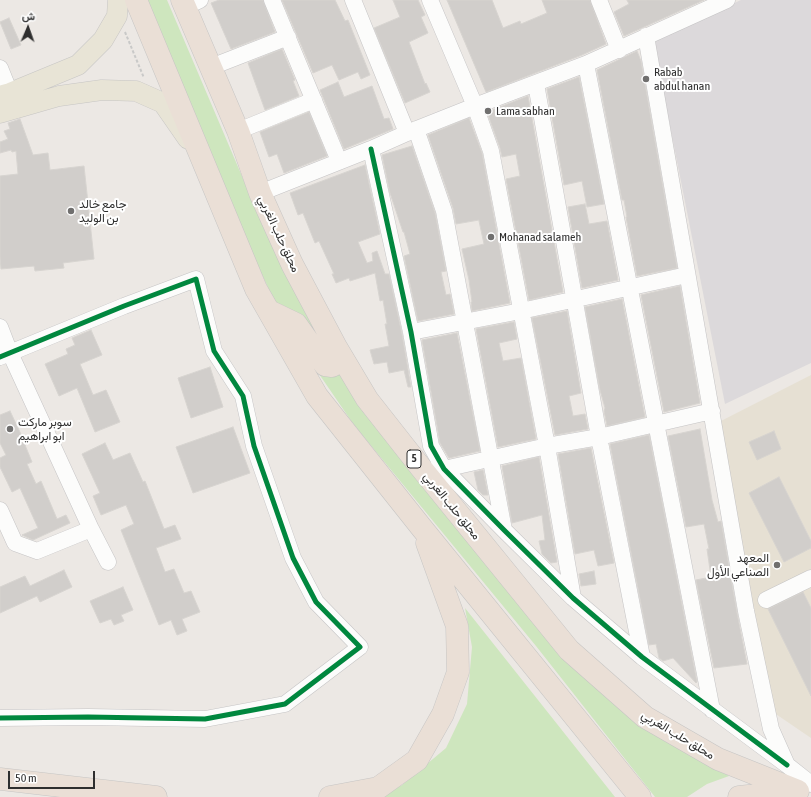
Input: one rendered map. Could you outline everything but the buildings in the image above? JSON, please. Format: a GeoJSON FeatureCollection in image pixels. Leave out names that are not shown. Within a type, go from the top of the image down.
{"type":"FeatureCollection","features":[{"type":"Feature","properties":{"kind":"highway"},"geometry":{"type":"LineString","coordinates":[[136,0],[256,289],[317,396],[640,797]]}},
{"type":"Feature","properties":{"kind":"highway","name":"محلق حلب الغربي"},"geometry":{"type":"LineString","coordinates":[[189,2],[211,67],[238,131],[260,193],[292,264],[336,347],[367,399],[569,650],[645,717],[718,758],[807,789]]}},
{"type":"Feature","properties":{"kind":"highway"},"geometry":{"type":"LineString","coordinates":[[269,311],[296,324],[325,365],[332,366],[339,362],[336,347]]}},
{"type":"Feature","properties":{"kind":"highway"},"geometry":{"type":"LineString","coordinates":[[330,797],[378,788],[417,760],[444,714],[458,672],[457,626],[421,527]]}},
{"type":"Feature","properties":{"kind":"highway"},"geometry":{"type":"LineString","coordinates":[[0,779],[156,797]]}},
{"type":"Feature","properties":{"kind":"highway"},"geometry":{"type":"LineString","coordinates":[[740,797],[807,789]]}},
{"type":"Feature","properties":{"kind":"main road"},"geometry":{"type":"LineString","coordinates":[[5,95],[78,65],[103,40],[118,6]]}},
{"type":"Feature","properties":{"kind":"main road"},"geometry":{"type":"LineString","coordinates":[[0,113],[60,96],[102,90],[136,91],[162,103],[200,155]]}},
{"type":"Feature","properties":{"kind":"street"},"geometry":{"type":"LineString","coordinates":[[272,0],[339,161]]}},
{"type":"Feature","properties":{"kind":"street"},"geometry":{"type":"LineString","coordinates":[[353,0],[411,131],[444,211],[504,530]]}},
{"type":"Feature","properties":{"kind":"street"},"geometry":{"type":"LineString","coordinates":[[430,0],[475,106],[491,151],[547,446],[573,598]]}},
{"type":"Feature","properties":{"kind":"street"},"geometry":{"type":"LineString","coordinates":[[599,0],[620,50]]}},
{"type":"Feature","properties":{"kind":"street"},"geometry":{"type":"LineString","coordinates":[[260,193],[371,149],[411,131],[536,84],[620,50],[646,36],[727,0]]}},
{"type":"Feature","properties":{"kind":"street"},"geometry":{"type":"LineString","coordinates":[[646,36],[746,611],[771,729],[787,765]]}},
{"type":"Feature","properties":{"kind":"street"},"geometry":{"type":"LineString","coordinates":[[211,67],[288,37]]}},
{"type":"Feature","properties":{"kind":"street"},"geometry":{"type":"LineString","coordinates":[[586,64],[712,710]]}},
{"type":"Feature","properties":{"kind":"street"},"geometry":{"type":"LineString","coordinates":[[0,68],[5,95]]}},
{"type":"Feature","properties":{"kind":"street"},"geometry":{"type":"LineString","coordinates":[[536,84],[599,437],[642,657]]}},
{"type":"Feature","properties":{"kind":"street"},"geometry":{"type":"LineString","coordinates":[[238,131],[314,100]]}},
{"type":"Feature","properties":{"kind":"street"},"geometry":{"type":"LineString","coordinates":[[371,149],[411,332],[431,446],[444,469],[573,598],[642,657],[787,765],[807,789]]}},
{"type":"Feature","properties":{"kind":"street"},"geometry":{"type":"LineString","coordinates":[[411,332],[522,311],[687,275]]}},
{"type":"Feature","properties":{"kind":"street"},"geometry":{"type":"LineString","coordinates":[[0,718],[88,717],[205,719],[285,704],[360,647],[316,602],[294,558],[254,446],[243,396],[214,351],[196,279],[124,306],[5,355]]}},
{"type":"Feature","properties":{"kind":"street"},"geometry":{"type":"LineString","coordinates":[[0,327],[5,355],[108,562]]}},
{"type":"Feature","properties":{"kind":"street"},"geometry":{"type":"LineString","coordinates":[[422,469],[444,469],[712,412]]}},
{"type":"Feature","properties":{"kind":"street"},"geometry":{"type":"LineString","coordinates":[[0,510],[15,543],[37,551],[91,528]]}},
{"type":"Feature","properties":{"kind":"street"},"geometry":{"type":"LineString","coordinates":[[766,600],[811,578]]}},
{"type":"Feature","properties":{"kind":"path"},"geometry":{"type":"LineString","coordinates":[[118,6],[152,98]]}},
{"type":"Feature","properties":{"kind":"shaded area"},"geometry":{"type":"Polygon","coordinates":[[[741,0],[811,0],[811,363],[725,404],[653,40],[741,0]]]}},
{"type":"Feature","properties":{"kind":"shaded area","name":"المعهد الصناعي الأول"},"geometry":{"type":"Polygon","coordinates":[[[811,375],[811,738],[767,708],[719,422],[811,375]]]}},
{"type":"Feature","properties":{"kind":"green space"},"geometry":{"type":"Polygon","coordinates":[[[147,0],[167,0],[250,195],[326,350],[275,302],[246,241],[147,0]]]}},
{"type":"Feature","properties":{"kind":"green space"},"geometry":{"type":"Polygon","coordinates":[[[293,336],[339,372],[640,726],[729,776],[707,784],[687,797],[655,797],[536,646],[354,425],[293,336]]]}},
{"type":"Feature","properties":{"kind":"green space"},"geometry":{"type":"Polygon","coordinates":[[[465,608],[615,797],[378,797],[402,785],[446,748],[467,704],[472,647],[465,608]]]}},
{"type":"Feature","properties":{"kind":"cycle path"},"geometry":{"type":"LineString","coordinates":[[371,149],[411,332],[431,446],[444,469],[573,598],[642,657],[787,765]]}},
{"type":"Feature","properties":{"kind":"cycle path"},"geometry":{"type":"LineString","coordinates":[[0,357],[124,306],[196,279],[214,351],[243,396],[254,446],[293,558],[316,602],[360,647],[285,704],[205,719],[88,717],[0,718]]}},
{"type":"Feature","properties":{"kind":"place","name":"Rabab abdul hanan"},"geometry":{"type":"Point","coordinates":[646,79]}},
{"type":"Feature","properties":{"kind":"place","name":"Lama sabhan"},"geometry":{"type":"Point","coordinates":[488,111]}},
{"type":"Feature","properties":{"kind":"place","name":"جامع خالد بن الوليد"},"geometry":{"type":"Point","coordinates":[71,211]}},
{"type":"Feature","properties":{"kind":"place","name":"Mohanad salameh"},"geometry":{"type":"Point","coordinates":[491,237]}},
{"type":"Feature","properties":{"kind":"place","name":"سوبر ماركت ابو ابراهيم"},"geometry":{"type":"Point","coordinates":[10,429]}},
{"type":"Feature","properties":{"kind":"place","name":"المعهد الصناعي الأول"},"geometry":{"type":"Point","coordinates":[777,565]}}]}
